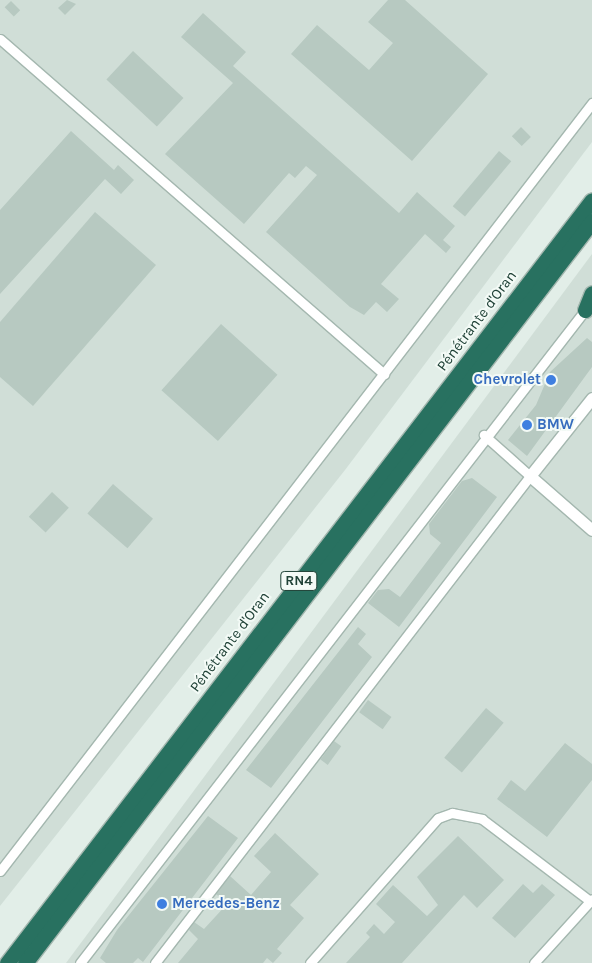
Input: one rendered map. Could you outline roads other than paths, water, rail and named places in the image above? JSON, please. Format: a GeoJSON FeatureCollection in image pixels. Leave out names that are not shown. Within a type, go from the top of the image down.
{"type":"FeatureCollection","features":[{"type":"Feature","properties":{"kind":"highway","name":"Pénétrante d'Oran"},"geometry":{"type":"LineString","coordinates":[[7,963],[592,200]]}},
{"type":"Feature","properties":{"kind":"highway","name":"Pénétrante d'Oran"},"geometry":{"type":"LineString","coordinates":[[25,963],[592,221]]}},
{"type":"Feature","properties":{"kind":"highway"},"geometry":{"type":"LineString","coordinates":[[588,313],[592,293]]}},
{"type":"Feature","properties":{"kind":"street"},"geometry":{"type":"LineString","coordinates":[[0,39],[384,374]]}},
{"type":"Feature","properties":{"kind":"street"},"geometry":{"type":"LineString","coordinates":[[0,871],[592,103]]}},
{"type":"Feature","properties":{"kind":"street"},"geometry":{"type":"LineString","coordinates":[[80,963],[484,435],[588,313]]}},
{"type":"Feature","properties":{"kind":"street"},"geometry":{"type":"LineString","coordinates":[[155,963],[592,398]]}},
{"type":"Feature","properties":{"kind":"street"},"geometry":{"type":"LineString","coordinates":[[484,435],[592,530]]}},
{"type":"Feature","properties":{"kind":"street"},"geometry":{"type":"LineString","coordinates":[[310,963],[438,818],[452,813],[466,812],[482,819],[591,900],[534,963]]}},
{"type":"Feature","properties":{"kind":"place","name":"Chevrolet"},"geometry":{"type":"Point","coordinates":[551,380]}},
{"type":"Feature","properties":{"kind":"place","name":"BMW"},"geometry":{"type":"Point","coordinates":[527,425]}},
{"type":"Feature","properties":{"kind":"place","name":"Mercedes-Benz"},"geometry":{"type":"Point","coordinates":[162,904]}}]}
